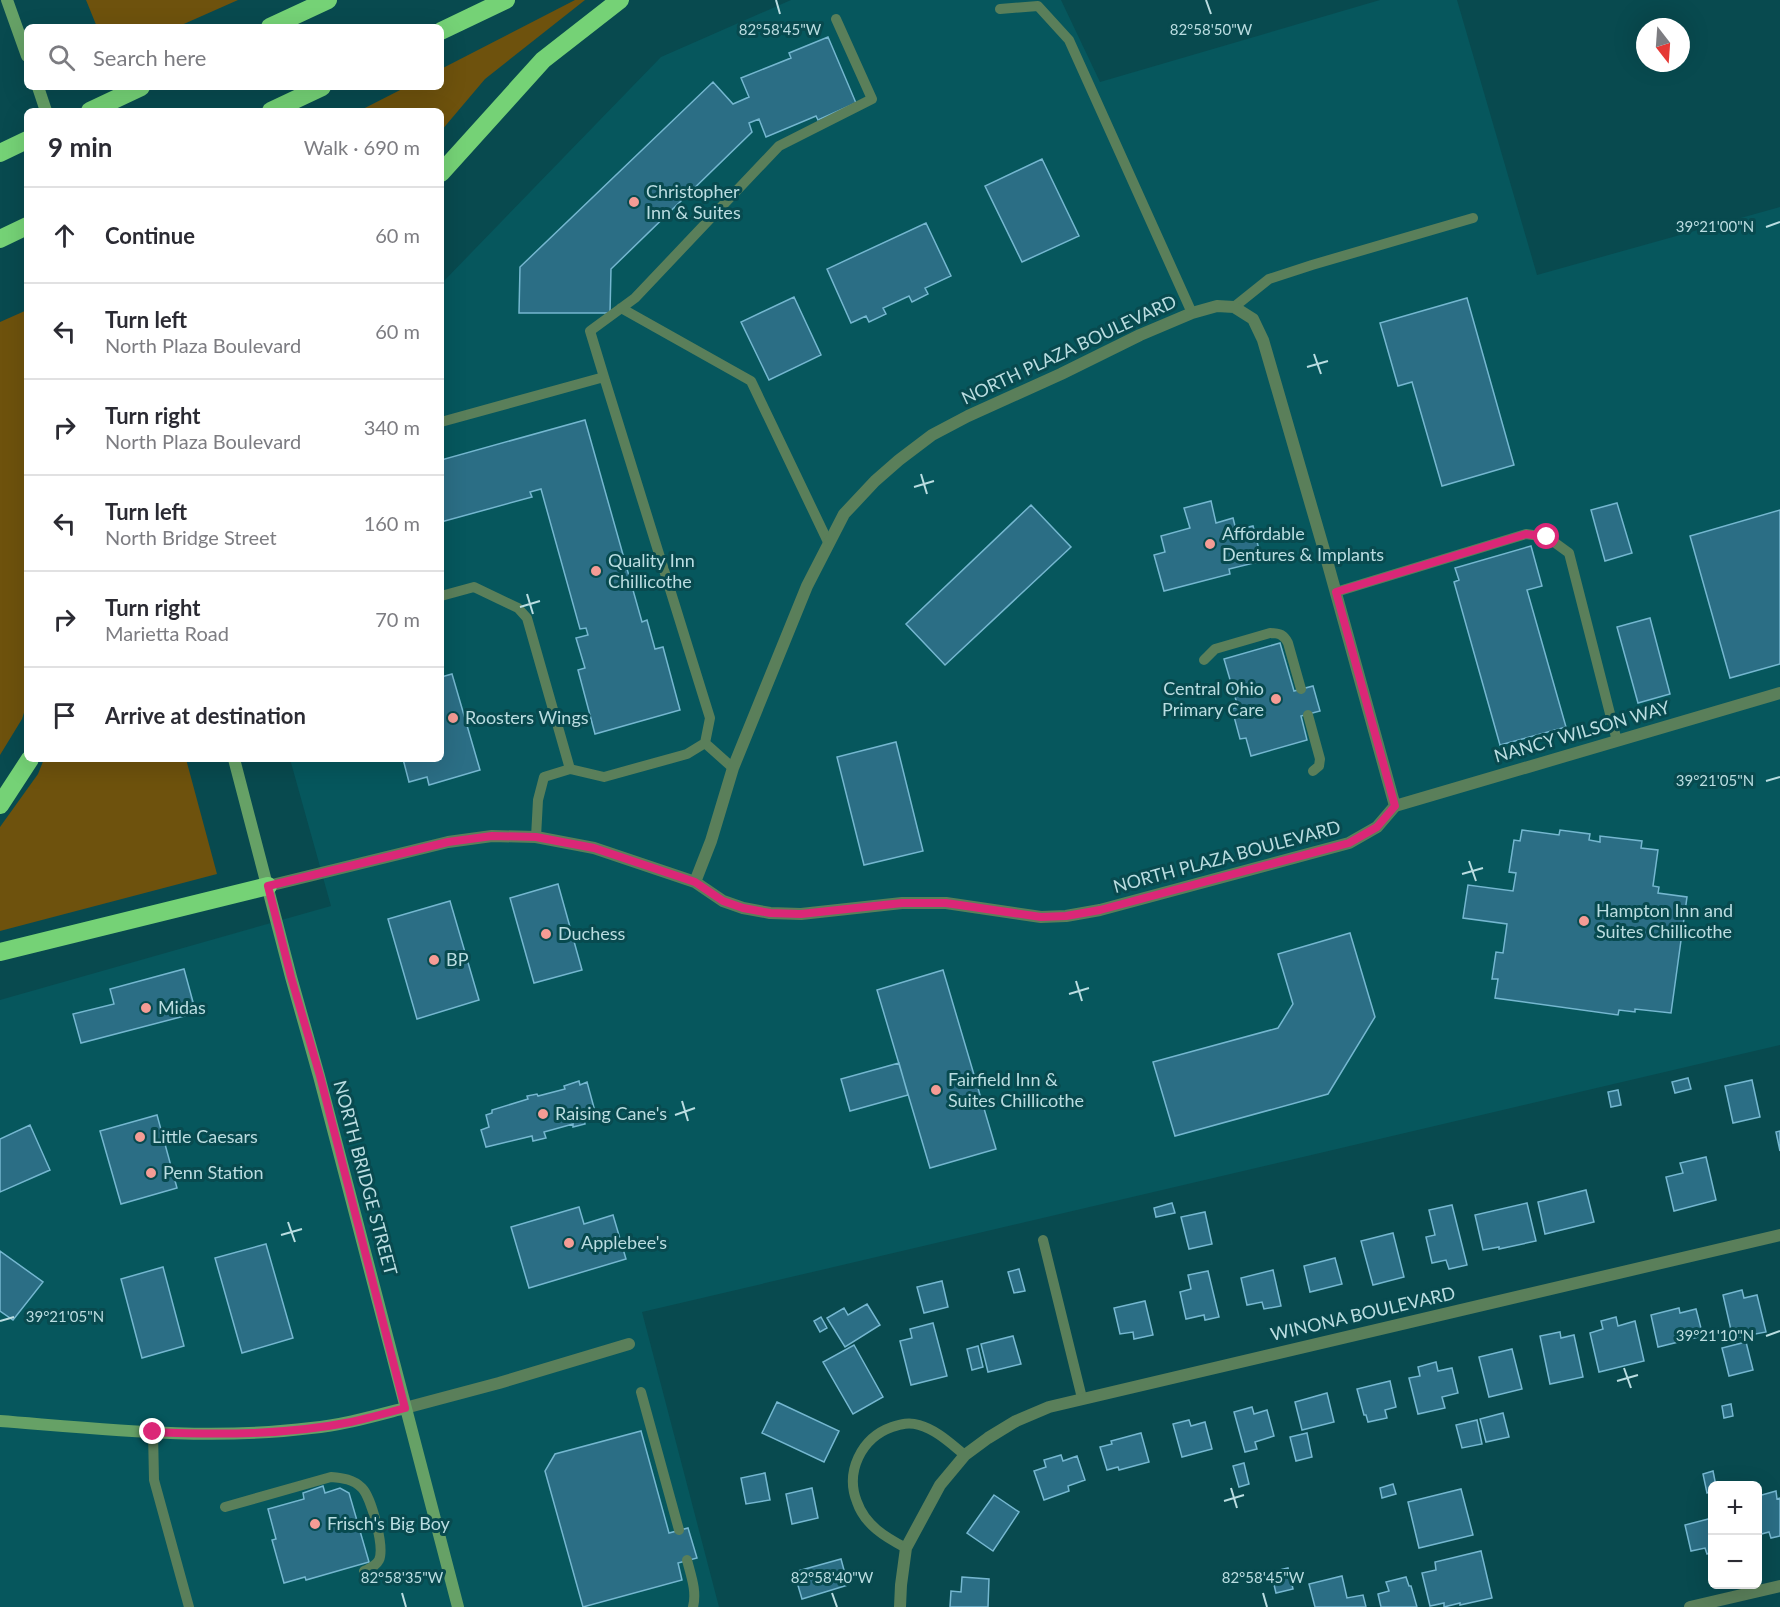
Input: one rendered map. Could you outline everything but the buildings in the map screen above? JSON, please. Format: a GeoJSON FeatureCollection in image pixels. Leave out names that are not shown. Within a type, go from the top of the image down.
{"type":"FeatureCollection","features":[{"type":"Feature","properties":{"kind":"highway"},"geometry":{"type":"LineString","coordinates":[[276,24],[328,0]]}},
{"type":"Feature","properties":{"kind":"highway"},"geometry":{"type":"LineString","coordinates":[[444,30],[506,0]]}},
{"type":"Feature","properties":{"kind":"highway"},"geometry":{"type":"LineString","coordinates":[[444,170],[543,60],[620,0]]}},
{"type":"Feature","properties":{"kind":"highway"},"geometry":{"type":"LineString","coordinates":[[96,108],[135,90]]}},
{"type":"Feature","properties":{"kind":"highway"},"geometry":{"type":"LineString","coordinates":[[277,108],[316,90]]}},
{"type":"Feature","properties":{"kind":"highway"},"geometry":{"type":"LineString","coordinates":[[0,153],[24,141]]}},
{"type":"Feature","properties":{"kind":"highway"},"geometry":{"type":"LineString","coordinates":[[0,239],[24,227]]}},
{"type":"Feature","properties":{"kind":"highway"},"geometry":{"type":"LineString","coordinates":[[0,805],[28,762]]}},
{"type":"Feature","properties":{"kind":"highway"},"geometry":{"type":"LineString","coordinates":[[0,952],[268,886]]}},
{"type":"Feature","properties":{"kind":"main road"},"geometry":{"type":"LineString","coordinates":[[6,0],[24,48]]}},
{"type":"Feature","properties":{"kind":"main road"},"geometry":{"type":"LineString","coordinates":[[39,90],[45,108]]}},
{"type":"Feature","properties":{"kind":"main road","name":"NORTH BRIDGE STREET"},"geometry":{"type":"LineString","coordinates":[[235,762],[291,977],[320,1076],[458,1607]]}},
{"type":"Feature","properties":{"kind":"main road"},"geometry":{"type":"LineString","coordinates":[[0,1421],[153,1432],[224,1434],[312,1428],[352,1422],[405,1408]]}},
{"type":"Feature","properties":{"kind":"street","name":"NORTH PLAZA BOULEVARD"},"geometry":{"type":"LineString","coordinates":[[695,882],[711,841],[733,768],[807,586],[844,514],[875,481],[932,435],[1140,335],[1192,313],[1217,306],[1234,307]]}},
{"type":"Feature","properties":{"kind":"street"},"geometry":{"type":"LineString","coordinates":[[1234,307],[1253,320],[1263,340],[1395,806]]}},
{"type":"Feature","properties":{"kind":"street","name":"NANCY WILSON WAY"},"geometry":{"type":"LineString","coordinates":[[1395,806],[1780,693]]}},
{"type":"Feature","properties":{"kind":"street","name":"NORTH PLAZA BOULEVARD"},"geometry":{"type":"LineString","coordinates":[[268,886],[448,842],[492,836],[536,837],[594,848],[695,882],[723,901],[743,908],[770,913],[801,914],[902,903],[946,903],[1041,917],[1066,916],[1100,910],[1349,843],[1377,827],[1395,806]]}},
{"type":"Feature","properties":{"kind":"street","name":"WINONA BOULEVARD"},"geometry":{"type":"LineString","coordinates":[[900,1607],[906,1548],[940,1485],[965,1455],[988,1438],[1016,1421],[1049,1407],[1780,1235]]}},
{"type":"Feature","properties":{"kind":"street"},"geometry":{"type":"LineString","coordinates":[[405,1408],[629,1344]]}},
{"type":"Feature","properties":{"kind":"street"},"geometry":{"type":"LineString","coordinates":[[1690,1607],[1780,1586]]}},
{"type":"Feature","properties":{"kind":"lane"},"geometry":{"type":"LineString","coordinates":[[1000,9],[1038,6],[1069,39],[1192,313]]}},
{"type":"Feature","properties":{"kind":"lane"},"geometry":{"type":"LineString","coordinates":[[536,837],[538,800],[544,777],[570,769],[604,777],[687,754],[705,743],[710,718],[590,332],[635,298],[779,146],[872,99],[836,19]]}},
{"type":"Feature","properties":{"kind":"lane"},"geometry":{"type":"LineString","coordinates":[[1234,307],[1269,279],[1473,218]]}},
{"type":"Feature","properties":{"kind":"lane"},"geometry":{"type":"LineString","coordinates":[[621,308],[751,381],[829,544]]}},
{"type":"Feature","properties":{"kind":"lane"},"geometry":{"type":"LineString","coordinates":[[444,421],[604,377]]}},
{"type":"Feature","properties":{"kind":"lane"},"geometry":{"type":"LineString","coordinates":[[1336,592],[1526,534],[1547,537],[1569,553],[1617,741]]}},
{"type":"Feature","properties":{"kind":"lane"},"geometry":{"type":"LineString","coordinates":[[444,595],[474,587],[518,608],[527,618],[570,769]]}},
{"type":"Feature","properties":{"kind":"lane"},"geometry":{"type":"LineString","coordinates":[[1204,660],[1215,649],[1270,633],[1278,633],[1284,636],[1288,643],[1301,689]]}},
{"type":"Feature","properties":{"kind":"lane"},"geometry":{"type":"LineString","coordinates":[[1308,715],[1320,759],[1319,766],[1313,771]]}},
{"type":"Feature","properties":{"kind":"lane"},"geometry":{"type":"LineString","coordinates":[[705,743],[733,768]]}},
{"type":"Feature","properties":{"kind":"lane"},"geometry":{"type":"LineString","coordinates":[[1043,1240],[1082,1398]]}},
{"type":"Feature","properties":{"kind":"lane"},"geometry":{"type":"LineString","coordinates":[[641,1392],[679,1530]]}},
{"type":"Feature","properties":{"kind":"lane"},"geometry":{"type":"LineString","coordinates":[[906,1548],[881,1534],[869,1522],[857,1504],[852,1486],[854,1466],[862,1449],[887,1429],[904,1423],[918,1424],[936,1432],[965,1455]]}},
{"type":"Feature","properties":{"kind":"lane"},"geometry":{"type":"LineString","coordinates":[[153,1432],[154,1480],[189,1607]]}},
{"type":"Feature","properties":{"kind":"lane"},"geometry":{"type":"LineString","coordinates":[[225,1508],[331,1477],[355,1482],[364,1489],[369,1500],[380,1541],[379,1560],[375,1566],[364,1571]]}},
{"type":"Feature","properties":{"kind":"lane"},"geometry":{"type":"LineString","coordinates":[[687,1560],[695,1598],[693,1607]]}},
{"type":"Feature","properties":{"kind":"shaded area"},"geometry":{"type":"Polygon","coordinates":[[[86,0],[238,0],[184,24],[96,24],[86,0]]]}},
{"type":"Feature","properties":{"kind":"shaded area"},"geometry":{"type":"Polygon","coordinates":[[[575,0],[585,0],[485,79],[444,127],[444,108],[365,108],[400,90],[444,90],[444,67],[575,0]]]}},
{"type":"Feature","properties":{"kind":"shaded area"},"geometry":{"type":"Polygon","coordinates":[[[791,0],[1061,0],[1100,82],[1380,0],[1457,0],[1537,275],[1780,207],[1780,1045],[642,1312],[719,1607],[0,1607],[0,1000],[331,906],[291,762],[444,762],[444,281],[661,57],[791,0]]]}},
{"type":"Feature","properties":{"kind":"shaded area"},"geometry":{"type":"Polygon","coordinates":[[[24,311],[24,713],[0,755],[0,322],[24,311]]]}},
{"type":"Feature","properties":{"kind":"shaded area"},"geometry":{"type":"Polygon","coordinates":[[[43,762],[187,762],[217,874],[0,931],[0,827],[38,774],[43,762]]]}},
{"type":"Feature","properties":{"kind":"place","name":"Christopher Inn & Suites"},"geometry":{"type":"Point","coordinates":[634,202]}},
{"type":"Feature","properties":{"kind":"place","name":"Affordable Dentures & Implants"},"geometry":{"type":"Point","coordinates":[1210,544]}},
{"type":"Feature","properties":{"kind":"place","name":"Quality Inn Chillicothe"},"geometry":{"type":"Point","coordinates":[596,571]}},
{"type":"Feature","properties":{"kind":"place","name":"Central Ohio Primary Care"},"geometry":{"type":"Point","coordinates":[1276,699]}},
{"type":"Feature","properties":{"kind":"place","name":"Roosters Wings"},"geometry":{"type":"Point","coordinates":[453,718]}},
{"type":"Feature","properties":{"kind":"place","name":"Hampton Inn and Suites Chillicothe"},"geometry":{"type":"Point","coordinates":[1584,921]}},
{"type":"Feature","properties":{"kind":"place","name":"Duchess"},"geometry":{"type":"Point","coordinates":[546,934]}},
{"type":"Feature","properties":{"kind":"place","name":"BP"},"geometry":{"type":"Point","coordinates":[434,960]}},
{"type":"Feature","properties":{"kind":"place","name":"Midas"},"geometry":{"type":"Point","coordinates":[146,1008]}},
{"type":"Feature","properties":{"kind":"place","name":"Fairfield Inn & Suites Chillicothe"},"geometry":{"type":"Point","coordinates":[936,1090]}},
{"type":"Feature","properties":{"kind":"place","name":"Raising Cane's"},"geometry":{"type":"Point","coordinates":[543,1114]}},
{"type":"Feature","properties":{"kind":"place","name":"Little Caesars"},"geometry":{"type":"Point","coordinates":[140,1137]}},
{"type":"Feature","properties":{"kind":"place","name":"Penn Station"},"geometry":{"type":"Point","coordinates":[151,1173]}},
{"type":"Feature","properties":{"kind":"place","name":"Applebee's"},"geometry":{"type":"Point","coordinates":[569,1243]}},
{"type":"Feature","properties":{"kind":"place","name":"Frisch's Big Boy"},"geometry":{"type":"Point","coordinates":[315,1524]}},
{"type":"Feature","properties":{"kind":"route"},"geometry":{"type":"LineString","coordinates":[[153,1432],[224,1434],[312,1428],[352,1422],[405,1408],[320,1076],[291,977],[268,886],[448,842],[492,836],[536,837],[594,848],[695,882],[723,901],[743,908],[770,913],[801,914],[902,903],[946,903],[1041,917],[1066,916],[1100,910],[1349,843],[1377,827],[1395,806],[1336,592],[1526,534],[1547,537]]}}]}
